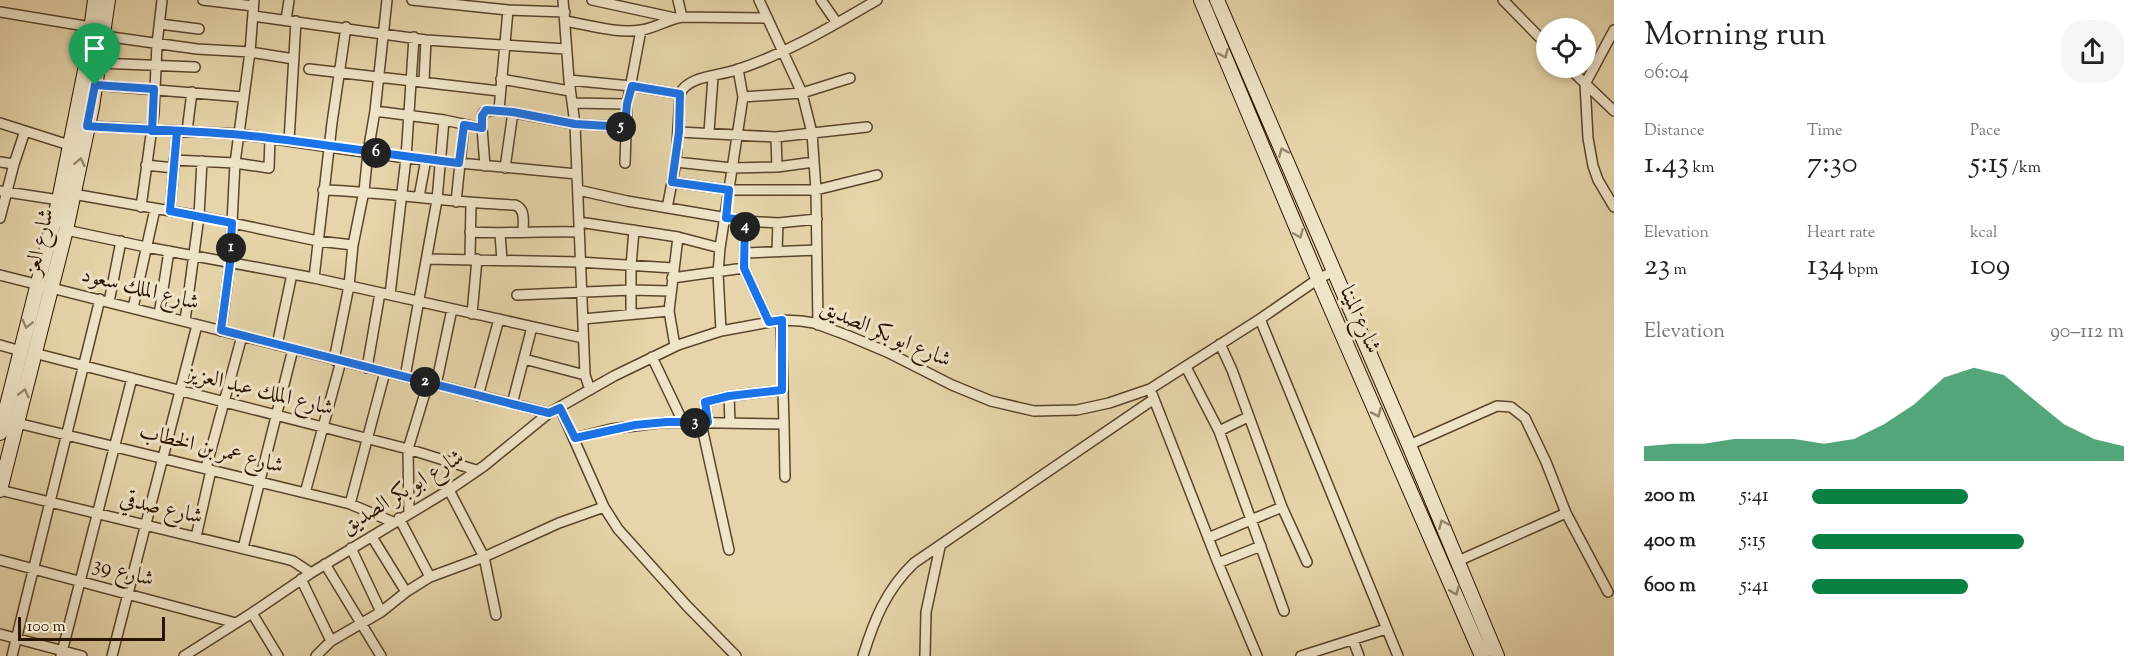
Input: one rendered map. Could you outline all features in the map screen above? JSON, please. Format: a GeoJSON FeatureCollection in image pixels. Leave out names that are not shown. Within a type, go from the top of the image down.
{"type":"FeatureCollection","features":[{"type":"Feature","properties":{"kind":"main road","name":"شارع العز"},"geometry":{"type":"LineString","coordinates":[[27,352],[37,284],[59,200],[87,60],[95,0]]}},
{"type":"Feature","properties":{"kind":"main road","name":"شارع العز"},"geometry":{"type":"LineString","coordinates":[[0,433],[7,419],[27,352],[52,288],[95,85],[108,0]]}},
{"type":"Feature","properties":{"kind":"main road","name":"شارع المينا"},"geometry":{"type":"LineString","coordinates":[[1201,0],[1318,279],[1482,656]]}},
{"type":"Feature","properties":{"kind":"main road","name":"شارع المينا"},"geometry":{"type":"LineString","coordinates":[[1217,0],[1409,445],[1497,656]]}},
{"type":"Feature","properties":{"kind":"main road","name":"شارع العز"},"geometry":{"type":"LineString","coordinates":[[0,490],[7,419]]}},
{"type":"Feature","properties":{"kind":"street"},"geometry":{"type":"LineString","coordinates":[[141,207],[152,131],[155,66],[162,0]]}},
{"type":"Feature","properties":{"kind":"street"},"geometry":{"type":"LineString","coordinates":[[202,0],[253,3],[250,52],[235,163],[230,263],[221,330]]}},
{"type":"Feature","properties":{"kind":"street"},"geometry":{"type":"LineString","coordinates":[[289,0],[294,59],[289,141]]}},
{"type":"Feature","properties":{"kind":"street"},"geometry":{"type":"LineString","coordinates":[[305,493],[323,428],[338,360],[350,286],[353,245],[364,191],[375,111],[387,0]]}},
{"type":"Feature","properties":{"kind":"street"},"geometry":{"type":"LineString","coordinates":[[412,0],[450,2],[565,17],[621,30],[641,30],[678,18]]}},
{"type":"Feature","properties":{"kind":"street"},"geometry":{"type":"LineString","coordinates":[[563,0],[578,174],[579,262],[585,375],[590,390]]}},
{"type":"Feature","properties":{"kind":"street"},"geometry":{"type":"LineString","coordinates":[[678,0],[678,18]]}},
{"type":"Feature","properties":{"kind":"street"},"geometry":{"type":"LineString","coordinates":[[759,0],[765,18],[784,51],[802,93],[812,133],[816,190],[818,325]]}},
{"type":"Feature","properties":{"kind":"street"},"geometry":{"type":"LineString","coordinates":[[821,0],[837,23]]}},
{"type":"Feature","properties":{"kind":"street"},"geometry":{"type":"LineString","coordinates":[[668,208],[676,162],[680,94],[684,86],[694,80],[738,69],[784,51],[877,0]]}},
{"type":"Feature","properties":{"kind":"street"},"geometry":{"type":"LineString","coordinates":[[1503,0],[1536,34]]}},
{"type":"Feature","properties":{"kind":"street"},"geometry":{"type":"LineString","coordinates":[[595,1],[678,18],[765,18]]}},
{"type":"Feature","properties":{"kind":"street"},"geometry":{"type":"LineString","coordinates":[[499,110],[508,10]]}},
{"type":"Feature","properties":{"kind":"street"},"geometry":{"type":"LineString","coordinates":[[0,12],[91,27]]}},
{"type":"Feature","properties":{"kind":"street"},"geometry":{"type":"LineString","coordinates":[[253,16],[346,27],[426,40],[566,49]]}},
{"type":"Feature","properties":{"kind":"street"},"geometry":{"type":"LineString","coordinates":[[159,24],[199,29]]}},
{"type":"Feature","properties":{"kind":"street"},"geometry":{"type":"LineString","coordinates":[[314,278],[323,190],[346,27]]}},
{"type":"Feature","properties":{"kind":"street"},"geometry":{"type":"LineString","coordinates":[[625,163],[627,104],[641,30]]}},
{"type":"Feature","properties":{"kind":"street"},"geometry":{"type":"LineString","coordinates":[[1614,30],[1585,84],[1587,127],[1593,166],[1598,180],[1614,207]]}},
{"type":"Feature","properties":{"kind":"street"},"geometry":{"type":"LineString","coordinates":[[104,36],[294,59]]}},
{"type":"Feature","properties":{"kind":"street"},"geometry":{"type":"LineString","coordinates":[[367,368],[385,294],[402,196],[414,37]]}},
{"type":"Feature","properties":{"kind":"street"},"geometry":{"type":"LineString","coordinates":[[424,81],[426,40]]}},
{"type":"Feature","properties":{"kind":"street"},"geometry":{"type":"LineString","coordinates":[[98,63],[195,67]]}},
{"type":"Feature","properties":{"kind":"street"},"geometry":{"type":"LineString","coordinates":[[309,69],[499,91]]}},
{"type":"Feature","properties":{"kind":"street"},"geometry":{"type":"LineString","coordinates":[[721,331],[718,273],[742,97],[738,69]]}},
{"type":"Feature","properties":{"kind":"street"},"geometry":{"type":"LineString","coordinates":[[709,132],[713,77]]}},
{"type":"Feature","properties":{"kind":"street"},"geometry":{"type":"LineString","coordinates":[[742,97],[802,93],[850,78]]}},
{"type":"Feature","properties":{"kind":"street"},"geometry":{"type":"LineString","coordinates":[[1579,78],[1614,111]]}},
{"type":"Feature","properties":{"kind":"street"},"geometry":{"type":"LineString","coordinates":[[501,79],[570,91]]}},
{"type":"Feature","properties":{"kind":"street"},"geometry":{"type":"LineString","coordinates":[[569,80],[632,86],[680,94]]}},
{"type":"Feature","properties":{"kind":"street"},"geometry":{"type":"LineString","coordinates":[[95,85],[243,97]]}},
{"type":"Feature","properties":{"kind":"street"},"geometry":{"type":"LineString","coordinates":[[170,211],[174,164],[192,92]]}},
{"type":"Feature","properties":{"kind":"street"},"geometry":{"type":"LineString","coordinates":[[573,103],[627,104]]}},
{"type":"Feature","properties":{"kind":"street"},"geometry":{"type":"LineString","coordinates":[[485,166],[482,128],[484,112],[499,110],[575,124],[625,127]]}},
{"type":"Feature","properties":{"kind":"street"},"geometry":{"type":"LineString","coordinates":[[375,111],[444,120],[482,128]]}},
{"type":"Feature","properties":{"kind":"street"},"geometry":{"type":"LineString","coordinates":[[505,168],[513,112]]}},
{"type":"Feature","properties":{"kind":"street"},"geometry":{"type":"LineString","coordinates":[[405,377],[437,200],[444,120]]}},
{"type":"Feature","properties":{"kind":"street"},"geometry":{"type":"LineString","coordinates":[[0,123],[69,146]]}},
{"type":"Feature","properties":{"kind":"street"},"geometry":{"type":"LineString","coordinates":[[456,202],[464,125]]}},
{"type":"Feature","properties":{"kind":"street"},"geometry":{"type":"LineString","coordinates":[[87,126],[238,134],[406,158],[578,174]]}},
{"type":"Feature","properties":{"kind":"street"},"geometry":{"type":"LineString","coordinates":[[679,132],[776,137],[867,127]]}},
{"type":"Feature","properties":{"kind":"street"},"geometry":{"type":"LineString","coordinates":[[0,218],[4,192],[25,131]]}},
{"type":"Feature","properties":{"kind":"street"},"geometry":{"type":"LineString","coordinates":[[776,137],[777,167]]}},
{"type":"Feature","properties":{"kind":"street"},"geometry":{"type":"LineString","coordinates":[[146,165],[202,161],[269,168],[270,138]]}},
{"type":"Feature","properties":{"kind":"street"},"geometry":{"type":"LineString","coordinates":[[419,197],[426,159]]}},
{"type":"Feature","properties":{"kind":"street"},"geometry":{"type":"LineString","coordinates":[[184,321],[199,216],[202,161]]}},
{"type":"Feature","properties":{"kind":"street"},"geometry":{"type":"LineString","coordinates":[[0,162],[14,164]]}},
{"type":"Feature","properties":{"kind":"street"},"geometry":{"type":"LineString","coordinates":[[676,162],[732,168],[777,167],[814,162]]}},
{"type":"Feature","properties":{"kind":"street"},"geometry":{"type":"LineString","coordinates":[[672,182],[729,190],[816,190],[876,174]]}},
{"type":"Feature","properties":{"kind":"street"},"geometry":{"type":"LineString","coordinates":[[323,190],[364,191],[456,202],[518,206],[523,211],[523,231]]}},
{"type":"Feature","properties":{"kind":"street"},"geometry":{"type":"LineString","coordinates":[[578,190],[726,218],[778,223],[816,219]]}},
{"type":"Feature","properties":{"kind":"street"},"geometry":{"type":"LineString","coordinates":[[4,192],[59,200]]}},
{"type":"Feature","properties":{"kind":"street"},"geometry":{"type":"LineString","coordinates":[[73,194],[199,216],[318,241],[353,245]]}},
{"type":"Feature","properties":{"kind":"street"},"geometry":{"type":"LineString","coordinates":[[471,203],[472,314]]}},
{"type":"Feature","properties":{"kind":"street"},"geometry":{"type":"LineString","coordinates":[[133,308],[154,209]]}},
{"type":"Feature","properties":{"kind":"street"},"geometry":{"type":"LineString","coordinates":[[745,220],[744,268],[769,322]]}},
{"type":"Feature","properties":{"kind":"street"},"geometry":{"type":"LineString","coordinates":[[777,251],[778,223]]}},
{"type":"Feature","properties":{"kind":"street"},"geometry":{"type":"LineString","coordinates":[[470,232],[500,234],[579,227],[634,230],[678,237],[720,248]]}},
{"type":"Feature","properties":{"kind":"street"},"geometry":{"type":"LineString","coordinates":[[66,230],[314,278],[583,338]]}},
{"type":"Feature","properties":{"kind":"street"},"geometry":{"type":"LineString","coordinates":[[631,313],[634,230]]}},
{"type":"Feature","properties":{"kind":"street"},"geometry":{"type":"LineString","coordinates":[[500,234],[502,260]]}},
{"type":"Feature","properties":{"kind":"street"},"geometry":{"type":"LineString","coordinates":[[675,346],[669,311],[678,237]]}},
{"type":"Feature","properties":{"kind":"street"},"geometry":{"type":"LineString","coordinates":[[12,656],[83,365],[105,300],[121,241]]}},
{"type":"Feature","properties":{"kind":"street"},"geometry":{"type":"LineString","coordinates":[[744,253],[817,250]]}},
{"type":"Feature","properties":{"kind":"street"},"geometry":{"type":"LineString","coordinates":[[159,315],[169,251]]}},
{"type":"Feature","properties":{"kind":"street"},"geometry":{"type":"LineString","coordinates":[[427,259],[579,262],[631,266],[672,273],[718,273],[744,268]]}},
{"type":"Feature","properties":{"kind":"street","name":"شارع ابو بكر الصديق"},"geometry":{"type":"LineString","coordinates":[[184,656],[310,573],[449,490],[549,413],[675,346],[721,331],[782,320],[818,325],[887,352],[977,396],[1019,409],[1048,412],[1077,410],[1110,403],[1150,389],[1318,279],[1334,271]]}},
{"type":"Feature","properties":{"kind":"street"},"geometry":{"type":"LineString","coordinates":[[277,345],[292,274]]}},
{"type":"Feature","properties":{"kind":"street","name":"شارع الملك سعود"},"geometry":{"type":"LineString","coordinates":[[0,275],[549,413]]}},
{"type":"Feature","properties":{"kind":"street"},"geometry":{"type":"LineString","coordinates":[[517,295],[631,290],[670,291]]}},
{"type":"Feature","properties":{"kind":"street"},"geometry":{"type":"LineString","coordinates":[[409,513],[408,449],[432,384],[452,309]]}},
{"type":"Feature","properties":{"kind":"street"},"geometry":{"type":"LineString","coordinates":[[583,319],[669,311]]}},
{"type":"Feature","properties":{"kind":"street"},"geometry":{"type":"LineString","coordinates":[[1260,319],[1398,656]]}},
{"type":"Feature","properties":{"kind":"street"},"geometry":{"type":"LineString","coordinates":[[478,396],[499,320]]}},
{"type":"Feature","properties":{"kind":"street"},"geometry":{"type":"LineString","coordinates":[[782,320],[785,477]]}},
{"type":"Feature","properties":{"kind":"street"},"geometry":{"type":"LineString","coordinates":[[112,656],[197,325]]}},
{"type":"Feature","properties":{"kind":"street"},"geometry":{"type":"LineString","coordinates":[[512,404],[532,327]]}},
{"type":"Feature","properties":{"kind":"street"},"geometry":{"type":"LineString","coordinates":[[196,537],[208,469],[242,336]]}},
{"type":"Feature","properties":{"kind":"street"},"geometry":{"type":"LineString","coordinates":[[1220,344],[1232,370],[1282,507],[1307,562]]}},
{"type":"Feature","properties":{"kind":"street","name":"شارع الملك عبد العزيز"},"geometry":{"type":"LineString","coordinates":[[0,345],[408,449],[477,470]]}},
{"type":"Feature","properties":{"kind":"street"},"geometry":{"type":"LineString","coordinates":[[243,548],[293,349]]}},
{"type":"Feature","properties":{"kind":"street"},"geometry":{"type":"LineString","coordinates":[[652,357],[683,422]]}},
{"type":"Feature","properties":{"kind":"street"},"geometry":{"type":"LineString","coordinates":[[524,359],[585,375]]}},
{"type":"Feature","properties":{"kind":"street"},"geometry":{"type":"LineString","coordinates":[[1186,367],[1219,431],[1284,611]]}},
{"type":"Feature","properties":{"kind":"street"},"geometry":{"type":"LineString","coordinates":[[350,504],[385,372]]}},
{"type":"Feature","properties":{"kind":"street"},"geometry":{"type":"LineString","coordinates":[[61,653],[132,378]]}},
{"type":"Feature","properties":{"kind":"street"},"geometry":{"type":"LineString","coordinates":[[1150,389],[1257,656]]}},
{"type":"Feature","properties":{"kind":"street"},"geometry":{"type":"LineString","coordinates":[[729,550],[704,422],[705,402],[729,396],[782,390]]}},
{"type":"Feature","properties":{"kind":"street"},"geometry":{"type":"LineString","coordinates":[[729,396],[730,423]]}},
{"type":"Feature","properties":{"kind":"street"},"geometry":{"type":"LineString","coordinates":[[863,656],[879,609],[886,596],[914,563],[1154,399]]}},
{"type":"Feature","properties":{"kind":"street"},"geometry":{"type":"LineString","coordinates":[[1409,445],[1497,406],[1511,407],[1525,418],[1546,462],[1566,513],[1608,592]]}},
{"type":"Feature","properties":{"kind":"street"},"geometry":{"type":"LineString","coordinates":[[560,408],[604,507],[625,537],[736,656]]}},
{"type":"Feature","properties":{"kind":"street"},"geometry":{"type":"LineString","coordinates":[[1219,431],[1248,417]]}},
{"type":"Feature","properties":{"kind":"street","name":"شارع عمر بن الخطاب"},"geometry":{"type":"LineString","coordinates":[[7,419],[350,504],[396,520]]}},
{"type":"Feature","properties":{"kind":"street"},"geometry":{"type":"LineString","coordinates":[[575,438],[635,425],[666,422],[784,424]]}},
{"type":"Feature","properties":{"kind":"street","name":"شارع صدقي"},"geometry":{"type":"LineString","coordinates":[[0,490],[293,561],[310,573]]}},
{"type":"Feature","properties":{"kind":"street"},"geometry":{"type":"LineString","coordinates":[[449,490],[484,557],[496,615]]}},
{"type":"Feature","properties":{"kind":"street"},"geometry":{"type":"LineString","coordinates":[[316,656],[331,640],[381,612],[430,577],[484,557],[559,523],[604,507]]}},
{"type":"Feature","properties":{"kind":"street"},"geometry":{"type":"LineString","coordinates":[[1208,538],[1282,507]]}},
{"type":"Feature","properties":{"kind":"street"},"geometry":{"type":"LineString","coordinates":[[1458,561],[1566,513]]}},
{"type":"Feature","properties":{"kind":"street"},"geometry":{"type":"LineString","coordinates":[[396,520],[430,577]]}},
{"type":"Feature","properties":{"kind":"street"},"geometry":{"type":"LineString","coordinates":[[372,537],[406,592]]}},
{"type":"Feature","properties":{"kind":"street"},"geometry":{"type":"LineString","coordinates":[[1218,563],[1261,546]]}},
{"type":"Feature","properties":{"kind":"street"},"geometry":{"type":"LineString","coordinates":[[925,656],[926,612],[940,547]]}},
{"type":"Feature","properties":{"kind":"street"},"geometry":{"type":"LineString","coordinates":[[351,548],[381,612]]}},
{"type":"Feature","properties":{"kind":"street","name":"شارع 39"},"geometry":{"type":"LineString","coordinates":[[0,560],[236,623]]}},
{"type":"Feature","properties":{"kind":"street"},"geometry":{"type":"LineString","coordinates":[[325,564],[381,656]]}},
{"type":"Feature","properties":{"kind":"street"},"geometry":{"type":"LineString","coordinates":[[301,579],[331,640]]}},
{"type":"Feature","properties":{"kind":"street"},"geometry":{"type":"LineString","coordinates":[[252,613],[278,656]]}},
{"type":"Feature","properties":{"kind":"street"},"geometry":{"type":"LineString","coordinates":[[1301,656],[1386,629]]}},
{"type":"Feature","properties":{"kind":"street"},"geometry":{"type":"LineString","coordinates":[[0,634],[61,653],[82,656]]}},
{"type":"Feature","properties":{"kind":"street"},"geometry":{"type":"LineString","coordinates":[[1353,640],[1359,656]]}},
{"type":"Feature","properties":{"kind":"route"},"geometry":{"type":"LineString","coordinates":[[95,85],[87,126],[152,131],[177,131],[238,134],[406,158],[459,163],[464,125],[482,128],[482,116],[486,110],[513,112],[575,124],[625,127],[627,104],[632,86],[680,94],[679,132],[672,182],[729,190],[726,218],[745,220],[744,268],[769,322],[782,320],[782,390],[729,396],[705,402],[708,422],[635,425],[575,438],[560,408],[549,413],[221,330],[230,263],[232,223],[170,211],[177,131],[152,131],[154,89],[95,85]]}}]}
